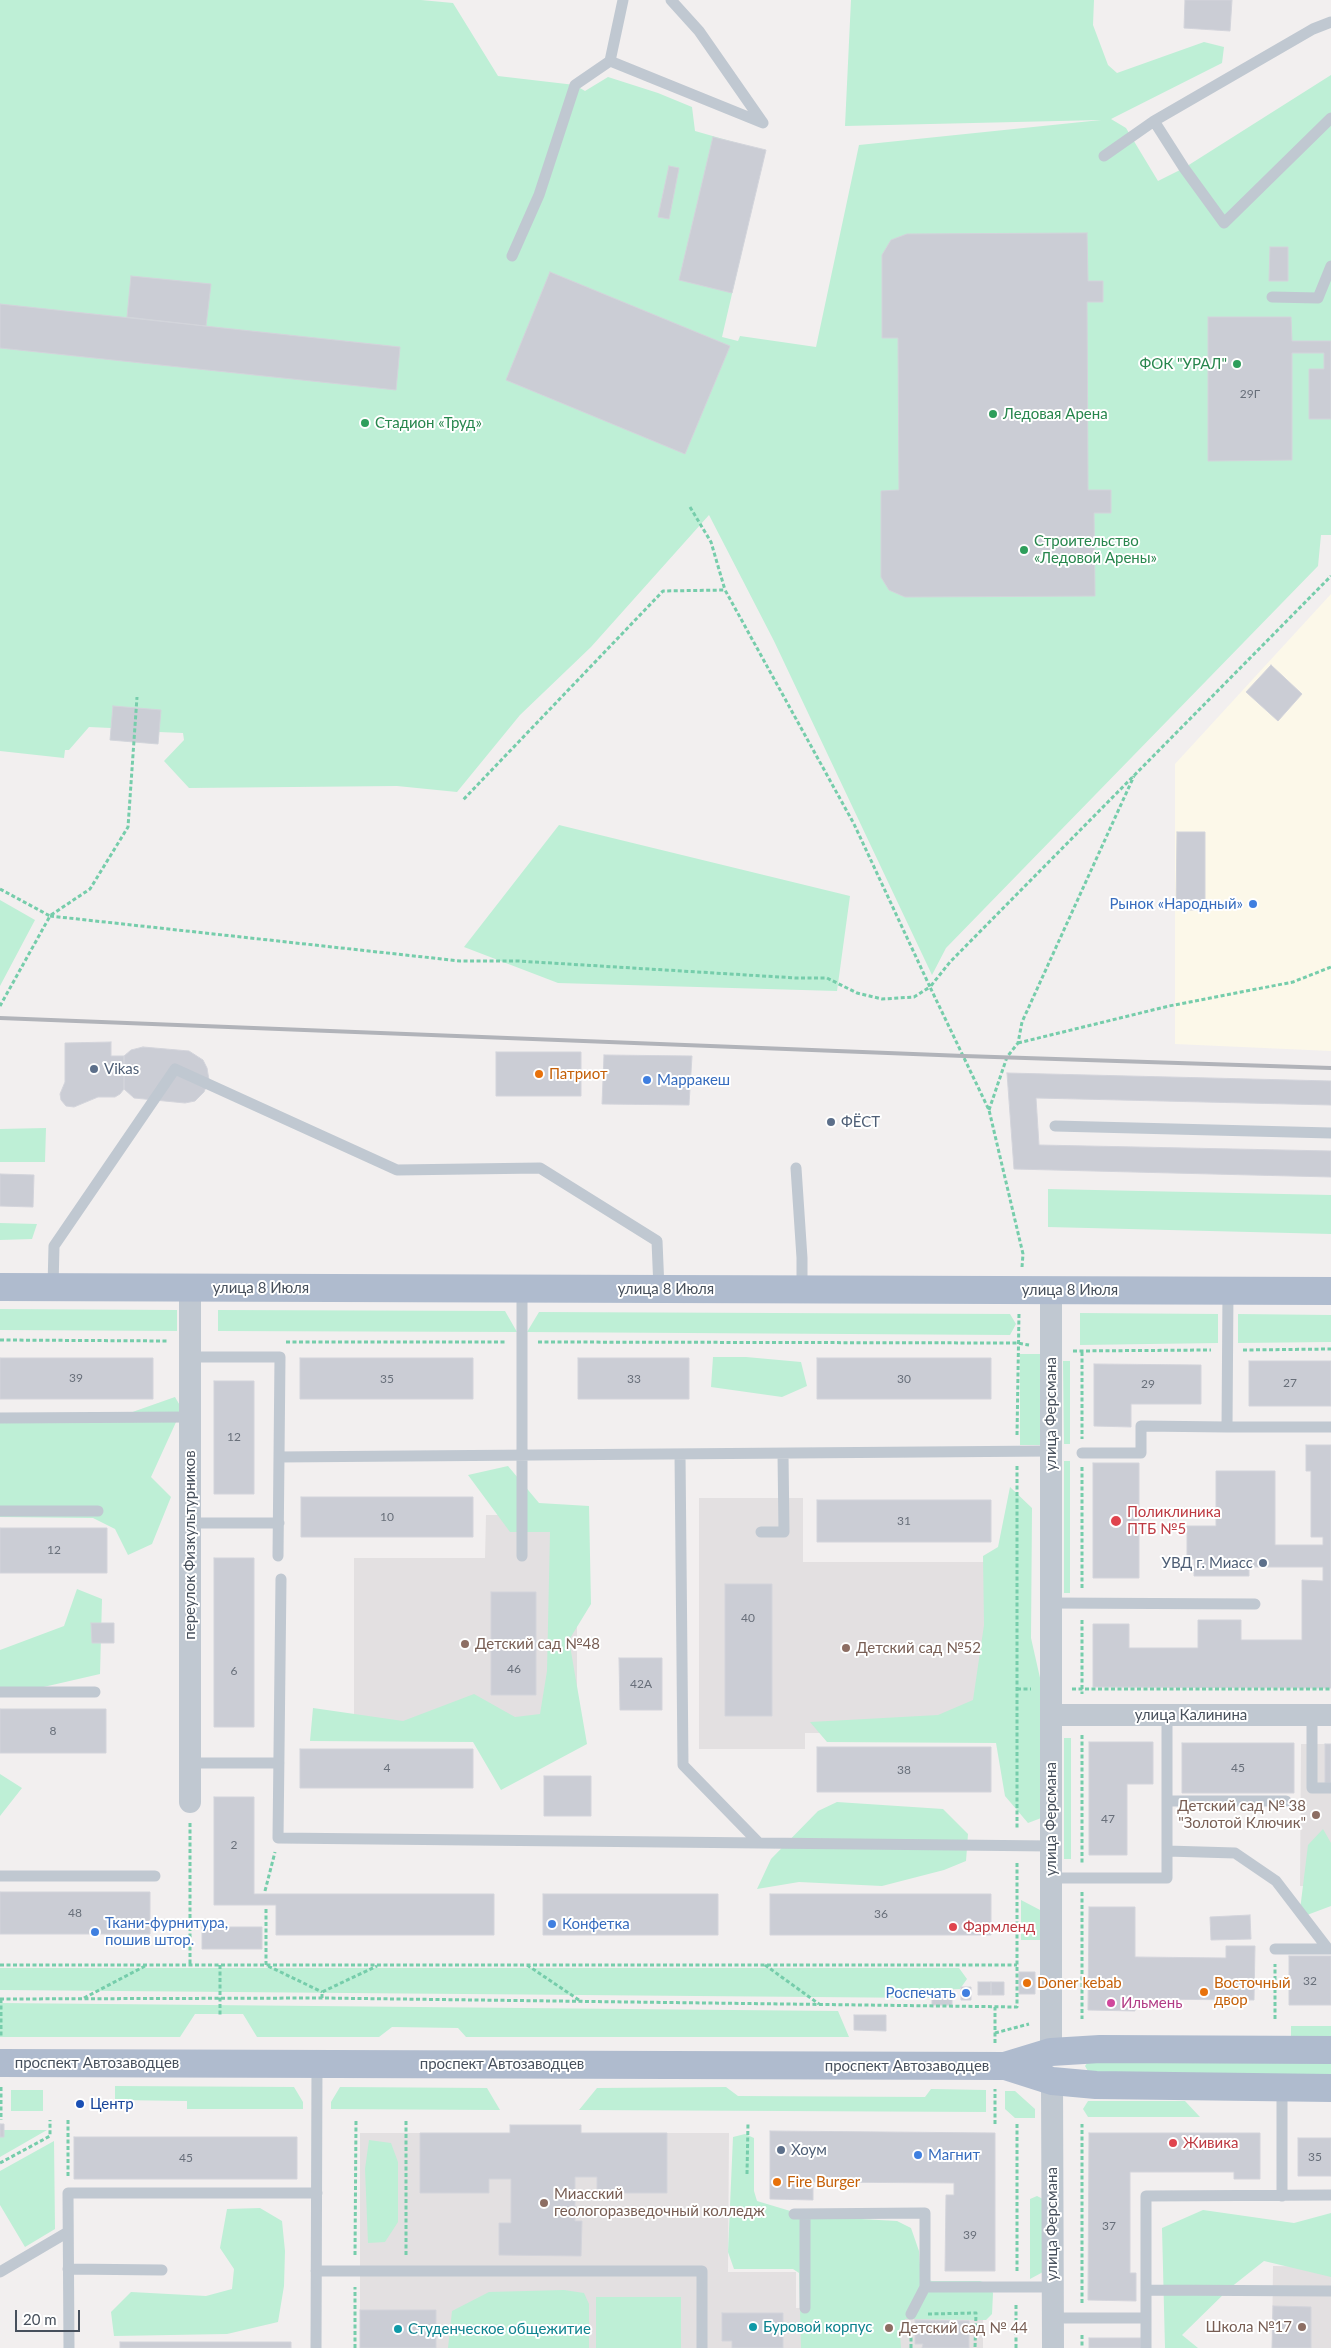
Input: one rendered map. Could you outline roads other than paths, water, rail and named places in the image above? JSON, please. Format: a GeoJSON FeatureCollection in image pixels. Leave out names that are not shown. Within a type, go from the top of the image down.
{"type":"FeatureCollection","features":[{"type":"Feature","properties":{"kind":"main road","name":"улица 8 Июля"},"geometry":{"type":"LineString","coordinates":[[0,1287],[1228,1290],[1331,1292]]}},
{"type":"Feature","properties":{"kind":"main road","name":"проспект Автозаводцев"},"geometry":{"type":"LineString","coordinates":[[1,2063],[1005,2066],[1051,2052],[1100,2049],[1331,2050]]}},
{"type":"Feature","properties":{"kind":"main road","name":"улица Ферсмана"},"geometry":{"type":"LineString","coordinates":[[1051,2052],[1052,2081]]}},
{"type":"Feature","properties":{"kind":"main road","name":"проспект Автозаводцев"},"geometry":{"type":"LineString","coordinates":[[1005,2066],[1052,2081],[1096,2085],[1331,2088]]}},
{"type":"Feature","properties":{"kind":"street","name":"переулок Физкультурников"},"geometry":{"type":"LineString","coordinates":[[190,1288],[190,1802]]}},
{"type":"Feature","properties":{"kind":"street","name":"улица Ферсмана"},"geometry":{"type":"LineString","coordinates":[[1051,1290],[1051,2052]]}},
{"type":"Feature","properties":{"kind":"street","name":"улица Калинина"},"geometry":{"type":"LineString","coordinates":[[1051,1715],[1321,1715]]}},
{"type":"Feature","properties":{"kind":"street","name":"улица Ферсмана"},"geometry":{"type":"LineString","coordinates":[[1052,2081],[1053,2348]]}},
{"type":"Feature","properties":{"kind":"lane"},"geometry":{"type":"LineString","coordinates":[[512,256],[539,195],[575,85],[610,61],[623,0]]}},
{"type":"Feature","properties":{"kind":"lane"},"geometry":{"type":"LineString","coordinates":[[610,61],[762,123],[699,31],[671,0]]}},
{"type":"Feature","properties":{"kind":"lane"},"geometry":{"type":"LineString","coordinates":[[1104,156],[1154,121],[1313,29],[1331,22]]}},
{"type":"Feature","properties":{"kind":"lane"},"geometry":{"type":"LineString","coordinates":[[1154,121],[1184,168],[1224,223],[1331,118]]}},
{"type":"Feature","properties":{"kind":"lane"},"geometry":{"type":"LineString","coordinates":[[1272,297],[1318,298],[1331,266]]}},
{"type":"Feature","properties":{"kind":"lane"},"geometry":{"type":"LineString","coordinates":[[53,1287],[54,1246],[175,1069],[397,1170],[540,1168],[657,1241],[658,1289]]}},
{"type":"Feature","properties":{"kind":"lane"},"geometry":{"type":"LineString","coordinates":[[1055,1126],[1331,1133]]}},
{"type":"Feature","properties":{"kind":"lane"},"geometry":{"type":"LineString","coordinates":[[796,1168],[802,1258],[802,1289]]}},
{"type":"Feature","properties":{"kind":"lane"},"geometry":{"type":"LineString","coordinates":[[522,1289],[522,1556]]}},
{"type":"Feature","properties":{"kind":"lane"},"geometry":{"type":"LineString","coordinates":[[1228,1290],[1228,1427]]}},
{"type":"Feature","properties":{"kind":"lane"},"geometry":{"type":"LineString","coordinates":[[190,1357],[280,1357],[278,1556]]}},
{"type":"Feature","properties":{"kind":"lane"},"geometry":{"type":"LineString","coordinates":[[0,1418],[190,1417]]}},
{"type":"Feature","properties":{"kind":"lane"},"geometry":{"type":"LineString","coordinates":[[1082,1453],[1141,1453],[1141,1426],[1331,1427]]}},
{"type":"Feature","properties":{"kind":"lane"},"geometry":{"type":"LineString","coordinates":[[279,1457],[1016,1453],[1051,1451]]}},
{"type":"Feature","properties":{"kind":"lane"},"geometry":{"type":"LineString","coordinates":[[680,1454],[682,1765],[759,1843]]}},
{"type":"Feature","properties":{"kind":"lane"},"geometry":{"type":"LineString","coordinates":[[762,1532],[784,1532],[783,1454]]}},
{"type":"Feature","properties":{"kind":"lane"},"geometry":{"type":"LineString","coordinates":[[0,1510],[98,1511]]}},
{"type":"Feature","properties":{"kind":"lane"},"geometry":{"type":"LineString","coordinates":[[190,1523],[279,1523]]}},
{"type":"Feature","properties":{"kind":"lane"},"geometry":{"type":"LineString","coordinates":[[281,1579],[278,1838],[1051,1846]]}},
{"type":"Feature","properties":{"kind":"lane"},"geometry":{"type":"LineString","coordinates":[[1051,1603],[1255,1604]]}},
{"type":"Feature","properties":{"kind":"lane"},"geometry":{"type":"LineString","coordinates":[[0,1692],[94,1692]]}},
{"type":"Feature","properties":{"kind":"lane"},"geometry":{"type":"LineString","coordinates":[[1051,1878],[1166,1878],[1166,1715]]}},
{"type":"Feature","properties":{"kind":"lane"},"geometry":{"type":"LineString","coordinates":[[1321,1715],[1312,1788],[1331,1788]]}},
{"type":"Feature","properties":{"kind":"lane"},"geometry":{"type":"LineString","coordinates":[[190,1763],[279,1763]]}},
{"type":"Feature","properties":{"kind":"lane"},"geometry":{"type":"LineString","coordinates":[[1166,1801],[1286,1801]]}},
{"type":"Feature","properties":{"kind":"lane"},"geometry":{"type":"LineString","coordinates":[[1166,1851],[1235,1853],[1276,1881],[1330,1949]]}},
{"type":"Feature","properties":{"kind":"lane"},"geometry":{"type":"LineString","coordinates":[[0,1876],[155,1876]]}},
{"type":"Feature","properties":{"kind":"lane"},"geometry":{"type":"LineString","coordinates":[[1275,1949],[1330,1949]]}},
{"type":"Feature","properties":{"kind":"lane"},"geometry":{"type":"LineString","coordinates":[[316,2348],[317,2063]]}},
{"type":"Feature","properties":{"kind":"lane"},"geometry":{"type":"LineString","coordinates":[[1282,2087],[1282,2196]]}},
{"type":"Feature","properties":{"kind":"lane"},"geometry":{"type":"LineString","coordinates":[[69,2348],[68,2193],[317,2193]]}},
{"type":"Feature","properties":{"kind":"lane"},"geometry":{"type":"LineString","coordinates":[[1146,2348],[1146,2196],[1331,2195]]}},
{"type":"Feature","properties":{"kind":"lane"},"geometry":{"type":"LineString","coordinates":[[805,2308],[800,2214],[925,2213],[925,2287],[911,2314]]}},
{"type":"Feature","properties":{"kind":"lane"},"geometry":{"type":"LineString","coordinates":[[0,2272],[68,2232]]}},
{"type":"Feature","properties":{"kind":"lane"},"geometry":{"type":"LineString","coordinates":[[68,2269],[162,2270]]}},
{"type":"Feature","properties":{"kind":"lane"},"geometry":{"type":"LineString","coordinates":[[316,2271],[702,2271],[702,2348]]}},
{"type":"Feature","properties":{"kind":"lane"},"geometry":{"type":"LineString","coordinates":[[925,2287],[1052,2287]]}},
{"type":"Feature","properties":{"kind":"lane"},"geometry":{"type":"LineString","coordinates":[[1146,2290],[1331,2291]]}},
{"type":"Feature","properties":{"kind":"lane"},"geometry":{"type":"LineString","coordinates":[[1052,2318],[1146,2318]]}},
{"type":"Feature","properties":{"kind":"railway"},"geometry":{"type":"LineString","coordinates":[[0,1018],[964,1056],[1331,1068]]}},
{"type":"Feature","properties":{"kind":"place","name":"ФОК \"УРАЛ\""},"geometry":{"type":"Point","coordinates":[1237,364]}},
{"type":"Feature","properties":{"kind":"place","name":"Ледовая Арена"},"geometry":{"type":"Point","coordinates":[993,414]}},
{"type":"Feature","properties":{"kind":"place","name":"Стадион «Труд»"},"geometry":{"type":"Point","coordinates":[365,423]}},
{"type":"Feature","properties":{"kind":"place","name":"Строительство «Ледовой Арены»"},"geometry":{"type":"Point","coordinates":[1024,550]}},
{"type":"Feature","properties":{"kind":"place","name":"Рынок «Народный»"},"geometry":{"type":"Point","coordinates":[1253,904]}},
{"type":"Feature","properties":{"kind":"place","name":"Vikas"},"geometry":{"type":"Point","coordinates":[94,1069]}},
{"type":"Feature","properties":{"kind":"place","name":"Патриот"},"geometry":{"type":"Point","coordinates":[539,1074]}},
{"type":"Feature","properties":{"kind":"place","name":"Марракеш"},"geometry":{"type":"Point","coordinates":[647,1080]}},
{"type":"Feature","properties":{"kind":"place","name":"ФЁСТ"},"geometry":{"type":"Point","coordinates":[831,1122]}},
{"type":"Feature","properties":{"kind":"place","name":"Поликлиника ПТБ №5"},"geometry":{"type":"Point","coordinates":[1116,1521]}},
{"type":"Feature","properties":{"kind":"place","name":"УВД г. Миасс"},"geometry":{"type":"Point","coordinates":[1263,1563]}},
{"type":"Feature","properties":{"kind":"place","name":"Детский сад №48"},"geometry":{"type":"Point","coordinates":[465,1644]}},
{"type":"Feature","properties":{"kind":"place","name":"Детский сад №52"},"geometry":{"type":"Point","coordinates":[846,1648]}},
{"type":"Feature","properties":{"kind":"place","name":"Детский сад № 38 \"Золотой Ключик\""},"geometry":{"type":"Point","coordinates":[1316,1815]}},
{"type":"Feature","properties":{"kind":"place","name":"Конфетка"},"geometry":{"type":"Point","coordinates":[552,1924]}},
{"type":"Feature","properties":{"kind":"place","name":"Фармленд"},"geometry":{"type":"Point","coordinates":[953,1927]}},
{"type":"Feature","properties":{"kind":"place","name":"Ткани-фурнитура, пошив штор."},"geometry":{"type":"Point","coordinates":[95,1932]}},
{"type":"Feature","properties":{"kind":"place","name":"Doner kebab"},"geometry":{"type":"Point","coordinates":[1027,1983]}},
{"type":"Feature","properties":{"kind":"place","name":"Восточный двор"},"geometry":{"type":"Point","coordinates":[1204,1992]}},
{"type":"Feature","properties":{"kind":"place","name":"Роспечать"},"geometry":{"type":"Point","coordinates":[966,1993]}},
{"type":"Feature","properties":{"kind":"place","name":"Ильмень"},"geometry":{"type":"Point","coordinates":[1111,2003]}},
{"type":"Feature","properties":{"kind":"place","name":"Центр"},"geometry":{"type":"Point","coordinates":[80,2104]}},
{"type":"Feature","properties":{"kind":"place","name":"Живика"},"geometry":{"type":"Point","coordinates":[1173,2143]}},
{"type":"Feature","properties":{"kind":"place","name":"Хоум"},"geometry":{"type":"Point","coordinates":[781,2150]}},
{"type":"Feature","properties":{"kind":"place","name":"Магнит"},"geometry":{"type":"Point","coordinates":[918,2155]}},
{"type":"Feature","properties":{"kind":"place","name":"Fire Burger"},"geometry":{"type":"Point","coordinates":[777,2182]}},
{"type":"Feature","properties":{"kind":"place","name":"Миасский геологоразведочный колледж"},"geometry":{"type":"Point","coordinates":[544,2203]}},
{"type":"Feature","properties":{"kind":"place","name":"Буровой корпус"},"geometry":{"type":"Point","coordinates":[753,2327]}},
{"type":"Feature","properties":{"kind":"place","name":"Школа №17"},"geometry":{"type":"Point","coordinates":[1302,2327]}},
{"type":"Feature","properties":{"kind":"place","name":"Детский сад № 44"},"geometry":{"type":"Point","coordinates":[889,2328]}},
{"type":"Feature","properties":{"kind":"place","name":"Студенческое общежитие"},"geometry":{"type":"Point","coordinates":[398,2329]}}]}
